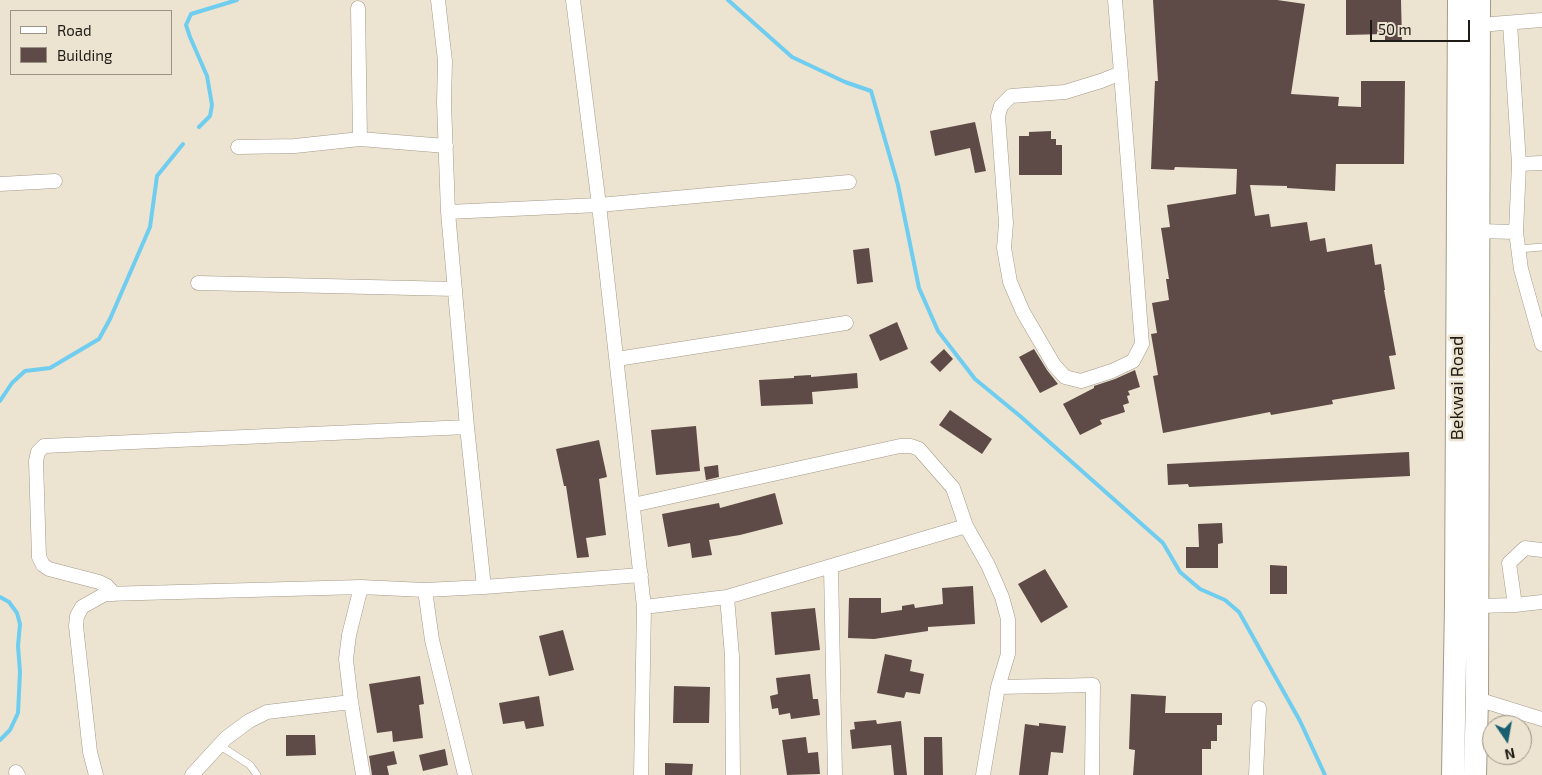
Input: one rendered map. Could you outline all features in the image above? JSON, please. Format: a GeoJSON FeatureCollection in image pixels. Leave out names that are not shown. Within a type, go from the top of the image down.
{"type":"FeatureCollection","features":[{"type":"Feature","properties":{"kind":"highway","name":"Bekwai Road"},"geometry":{"type":"LineString","coordinates":[[1475,775],[1477,699],[1476,7]]}},
{"type":"Feature","properties":{"kind":"highway","name":"Bekwai Road"},"geometry":{"type":"LineString","coordinates":[[1453,775],[1456,605],[1476,7]]}},
{"type":"Feature","properties":{"kind":"street"},"geometry":{"type":"LineString","coordinates":[[438,0],[445,61],[448,212],[466,427],[484,587]]}},
{"type":"Feature","properties":{"kind":"street"},"geometry":{"type":"LineString","coordinates":[[573,0],[599,205],[644,607],[641,775]]}},
{"type":"Feature","properties":{"kind":"street"},"geometry":{"type":"LineString","coordinates":[[1115,0],[1121,73],[1142,344],[1133,362],[1081,381],[1065,377],[1054,365],[1023,312],[1010,282],[1004,248],[1006,223],[998,116],[1001,106],[1011,96],[1065,92],[1101,82],[1121,73]]}},
{"type":"Feature","properties":{"kind":"street"},"geometry":{"type":"LineString","coordinates":[[1476,7],[1510,22],[1542,20]]}},
{"type":"Feature","properties":{"kind":"street"},"geometry":{"type":"LineString","coordinates":[[358,8],[360,139]]}},
{"type":"Feature","properties":{"kind":"street"},"geometry":{"type":"LineString","coordinates":[[1510,22],[1519,164],[1516,232],[1521,268],[1542,344]]}},
{"type":"Feature","properties":{"kind":"street"},"geometry":{"type":"LineString","coordinates":[[238,147],[295,146],[360,139],[446,146]]}},
{"type":"Feature","properties":{"kind":"street"},"geometry":{"type":"LineString","coordinates":[[1519,164],[1542,163]]}},
{"type":"Feature","properties":{"kind":"street"},"geometry":{"type":"LineString","coordinates":[[0,184],[55,182]]}},
{"type":"Feature","properties":{"kind":"street"},"geometry":{"type":"LineString","coordinates":[[448,212],[599,205],[848,182]]}},
{"type":"Feature","properties":{"kind":"street"},"geometry":{"type":"LineString","coordinates":[[1477,231],[1516,232]]}},
{"type":"Feature","properties":{"kind":"street"},"geometry":{"type":"LineString","coordinates":[[198,283],[455,289]]}},
{"type":"Feature","properties":{"kind":"street"},"geometry":{"type":"LineString","coordinates":[[617,359],[846,323]]}},
{"type":"Feature","properties":{"kind":"street"},"geometry":{"type":"LineString","coordinates":[[114,594],[107,586],[99,582],[49,569],[43,565],[39,557],[36,461],[38,452],[44,446],[466,427]]}},
{"type":"Feature","properties":{"kind":"street"},"geometry":{"type":"LineString","coordinates":[[633,505],[900,446],[911,446],[919,449],[953,488],[966,526],[988,565],[1002,598],[1008,619],[1008,654],[998,687],[983,775]]}},
{"type":"Feature","properties":{"kind":"street"},"geometry":{"type":"LineString","coordinates":[[644,607],[727,597],[966,526]]}},
{"type":"Feature","properties":{"kind":"street"},"geometry":{"type":"LineString","coordinates":[[1515,605],[1509,563],[1525,548],[1542,550]]}},
{"type":"Feature","properties":{"kind":"street"},"geometry":{"type":"LineString","coordinates":[[830,567],[835,775]]}},
{"type":"Feature","properties":{"kind":"street"},"geometry":{"type":"LineString","coordinates":[[96,775],[90,752],[76,626],[77,616],[82,607],[105,594],[361,587],[425,590],[641,575]]}},
{"type":"Feature","properties":{"kind":"street"},"geometry":{"type":"LineString","coordinates":[[361,587],[349,635],[346,659],[363,775]]}},
{"type":"Feature","properties":{"kind":"street"},"geometry":{"type":"LineString","coordinates":[[425,590],[432,640],[465,775]]}},
{"type":"Feature","properties":{"kind":"street"},"geometry":{"type":"LineString","coordinates":[[727,597],[732,656],[733,775]]}},
{"type":"Feature","properties":{"kind":"street"},"geometry":{"type":"LineString","coordinates":[[1477,606],[1542,602]]}},
{"type":"Feature","properties":{"kind":"street"},"geometry":{"type":"LineString","coordinates":[[998,687],[1093,685],[1092,775]]}},
{"type":"Feature","properties":{"kind":"street"},"geometry":{"type":"LineString","coordinates":[[1477,699],[1542,719]]}},
{"type":"Feature","properties":{"kind":"street"},"geometry":{"type":"LineString","coordinates":[[192,775],[226,738],[249,721],[267,712],[351,702]]}},
{"type":"Feature","properties":{"kind":"street"},"geometry":{"type":"LineString","coordinates":[[1256,775],[1258,708]]}},
{"type":"Feature","properties":{"kind":"lane"},"geometry":{"type":"LineString","coordinates":[[1519,249],[1542,247]]}},
{"type":"Feature","properties":{"kind":"lane"},"geometry":{"type":"LineString","coordinates":[[219,745],[250,765],[257,775]]}},
{"type":"Feature","properties":{"kind":"building"},"geometry":{"type":"Polygon","coordinates":[[[1153,0],[1277,0],[1305,4],[1291,94],[1339,97],[1338,106],[1361,107],[1361,81],[1405,81],[1404,164],[1336,164],[1335,191],[1287,188],[1287,186],[1250,185],[1255,216],[1269,214],[1271,227],[1307,222],[1310,241],[1325,238],[1327,252],[1372,244],[1375,265],[1381,264],[1396,355],[1389,356],[1395,389],[1332,400],[1333,404],[1271,415],[1270,412],[1163,433],[1153,376],[1158,375],[1151,334],[1157,333],[1152,303],[1169,300],[1166,279],[1169,279],[1161,228],[1170,227],[1167,205],[1236,194],[1237,169],[1175,167],[1174,170],[1151,169],[1155,81],[1158,81],[1153,0]]]}},
{"type":"Feature","properties":{"kind":"building"},"geometry":{"type":"Polygon","coordinates":[[[1346,0],[1401,0],[1402,41],[1385,41],[1385,34],[1346,35],[1346,0]]]}},
{"type":"Feature","properties":{"kind":"building"},"geometry":{"type":"Polygon","coordinates":[[[975,122],[986,171],[975,173],[970,148],[935,156],[930,131],[975,122]]]}},
{"type":"Feature","properties":{"kind":"building"},"geometry":{"type":"Polygon","coordinates":[[[1051,131],[1051,139],[1056,139],[1056,145],[1062,145],[1062,175],[1019,175],[1019,136],[1029,136],[1029,132],[1051,131]]]}},
{"type":"Feature","properties":{"kind":"building"},"geometry":{"type":"Polygon","coordinates":[[[869,248],[873,282],[857,284],[853,250],[869,248]]]}},
{"type":"Feature","properties":{"kind":"building"},"geometry":{"type":"Polygon","coordinates":[[[897,322],[908,349],[880,361],[869,335],[897,322]]]}},
{"type":"Feature","properties":{"kind":"building"},"geometry":{"type":"Polygon","coordinates":[[[944,349],[953,359],[940,372],[930,362],[944,349]]]}},
{"type":"Feature","properties":{"kind":"building"},"geometry":{"type":"Polygon","coordinates":[[[1034,349],[1058,384],[1040,393],[1019,357],[1034,349]]]}},
{"type":"Feature","properties":{"kind":"building"},"geometry":{"type":"Polygon","coordinates":[[[1135,370],[1140,387],[1128,391],[1130,395],[1127,396],[1129,403],[1123,405],[1125,412],[1100,420],[1102,424],[1080,435],[1063,404],[1094,388],[1094,386],[1135,370]]]}},
{"type":"Feature","properties":{"kind":"building"},"geometry":{"type":"Polygon","coordinates":[[[857,373],[858,388],[812,392],[813,404],[761,406],[759,380],[857,373]]]}},
{"type":"Feature","properties":{"kind":"building"},"geometry":{"type":"Polygon","coordinates":[[[950,410],[992,439],[982,454],[939,425],[950,410]]]}},
{"type":"Feature","properties":{"kind":"building"},"geometry":{"type":"Polygon","coordinates":[[[696,426],[700,471],[656,475],[651,430],[696,426]]]}},
{"type":"Feature","properties":{"kind":"building"},"geometry":{"type":"Polygon","coordinates":[[[599,440],[607,477],[599,479],[606,535],[586,538],[589,557],[577,558],[566,486],[564,486],[556,449],[599,440]]]}},
{"type":"Feature","properties":{"kind":"building"},"geometry":{"type":"Polygon","coordinates":[[[1409,452],[1410,476],[1189,487],[1188,484],[1168,485],[1167,464],[1409,452]]]}},
{"type":"Feature","properties":{"kind":"building"},"geometry":{"type":"Polygon","coordinates":[[[718,465],[719,477],[706,480],[704,467],[718,465]]]}},
{"type":"Feature","properties":{"kind":"building"},"geometry":{"type":"Polygon","coordinates":[[[775,493],[783,524],[740,535],[709,540],[712,555],[692,558],[690,543],[668,547],[662,514],[719,503],[720,508],[775,493]]]}},
{"type":"Feature","properties":{"kind":"building"},"geometry":{"type":"Polygon","coordinates":[[[1222,523],[1223,543],[1218,544],[1218,568],[1186,568],[1186,547],[1199,547],[1198,524],[1222,523]]]}},
{"type":"Feature","properties":{"kind":"building"},"geometry":{"type":"Polygon","coordinates":[[[1270,565],[1287,566],[1287,594],[1270,594],[1270,565]]]}},
{"type":"Feature","properties":{"kind":"building"},"geometry":{"type":"Polygon","coordinates":[[[1045,569],[1068,607],[1041,623],[1018,584],[1045,569]]]}},
{"type":"Feature","properties":{"kind":"building"},"geometry":{"type":"Polygon","coordinates":[[[973,586],[975,624],[928,627],[928,631],[874,639],[848,638],[849,598],[881,598],[881,613],[902,610],[902,606],[914,604],[915,608],[943,604],[942,588],[973,586]]]}},
{"type":"Feature","properties":{"kind":"building"},"geometry":{"type":"Polygon","coordinates":[[[815,608],[820,650],[775,655],[771,612],[815,608]]]}},
{"type":"Feature","properties":{"kind":"building"},"geometry":{"type":"Polygon","coordinates":[[[563,630],[574,670],[549,676],[539,636],[563,630]]]}},
{"type":"Feature","properties":{"kind":"building"},"geometry":{"type":"Polygon","coordinates":[[[885,654],[912,660],[910,671],[924,674],[920,694],[906,692],[904,698],[877,693],[885,654]]]}},
{"type":"Feature","properties":{"kind":"building"},"geometry":{"type":"Polygon","coordinates":[[[810,674],[813,699],[818,699],[820,715],[791,719],[790,713],[779,715],[778,708],[772,709],[770,696],[778,694],[776,678],[810,674]]]}},
{"type":"Feature","properties":{"kind":"building"},"geometry":{"type":"Polygon","coordinates":[[[420,676],[424,704],[419,705],[423,738],[393,742],[392,731],[377,733],[369,684],[420,676]]]}},
{"type":"Feature","properties":{"kind":"building"},"geometry":{"type":"Polygon","coordinates":[[[674,686],[710,687],[709,723],[673,723],[674,686]]]}},
{"type":"Feature","properties":{"kind":"building"},"geometry":{"type":"Polygon","coordinates":[[[1131,694],[1166,696],[1165,713],[1222,713],[1222,725],[1217,725],[1217,741],[1211,741],[1211,749],[1202,749],[1202,775],[1133,775],[1135,750],[1129,749],[1131,694]]]}},
{"type":"Feature","properties":{"kind":"building"},"geometry":{"type":"Polygon","coordinates":[[[539,696],[544,726],[526,729],[524,721],[503,724],[499,703],[539,696]]]}},
{"type":"Feature","properties":{"kind":"building"},"geometry":{"type":"Polygon","coordinates":[[[876,720],[877,724],[901,721],[907,775],[894,775],[891,745],[852,749],[850,730],[855,729],[854,722],[876,720]]]}},
{"type":"Feature","properties":{"kind":"building"},"geometry":{"type":"Polygon","coordinates":[[[1039,723],[1066,726],[1063,753],[1051,752],[1048,775],[1019,775],[1025,724],[1039,726],[1039,723]]]}},
{"type":"Feature","properties":{"kind":"building"},"geometry":{"type":"Polygon","coordinates":[[[286,735],[315,735],[316,755],[286,756],[286,735]]]}},
{"type":"Feature","properties":{"kind":"building"},"geometry":{"type":"Polygon","coordinates":[[[806,737],[808,753],[818,752],[820,774],[787,775],[782,740],[806,737]]]}},
{"type":"Feature","properties":{"kind":"building"},"geometry":{"type":"Polygon","coordinates":[[[924,737],[942,737],[943,775],[924,775],[924,737]]]}},
{"type":"Feature","properties":{"kind":"building"},"geometry":{"type":"Polygon","coordinates":[[[445,749],[448,765],[423,771],[419,755],[445,749]]]}},
{"type":"Feature","properties":{"kind":"building"},"geometry":{"type":"Polygon","coordinates":[[[394,751],[397,764],[387,766],[389,775],[372,775],[369,756],[394,751]]]}},
{"type":"Feature","properties":{"kind":"building"},"geometry":{"type":"Polygon","coordinates":[[[665,763],[693,764],[692,775],[665,775],[665,763]]]}},
{"type":"Feature","properties":{"kind":"waterway"},"geometry":{"type":"LineString","coordinates":[[199,127],[210,116],[212,105],[207,76],[186,25],[191,14],[237,0]]}},
{"type":"Feature","properties":{"kind":"waterway"},"geometry":{"type":"LineString","coordinates":[[728,0],[792,57],[845,82],[871,91],[898,185],[919,288],[938,331],[975,379],[1020,416],[1163,543],[1180,572],[1200,589],[1225,600],[1239,612],[1300,721],[1325,775]]}},
{"type":"Feature","properties":{"kind":"waterway"},"geometry":{"type":"LineString","coordinates":[[0,401],[12,383],[25,371],[50,368],[99,339],[110,319],[150,227],[157,176],[183,144]]}},
{"type":"Feature","properties":{"kind":"waterway"},"geometry":{"type":"LineString","coordinates":[[0,597],[9,602],[17,613],[20,624],[18,646],[20,672],[18,713],[10,730],[0,740]]}}]}
